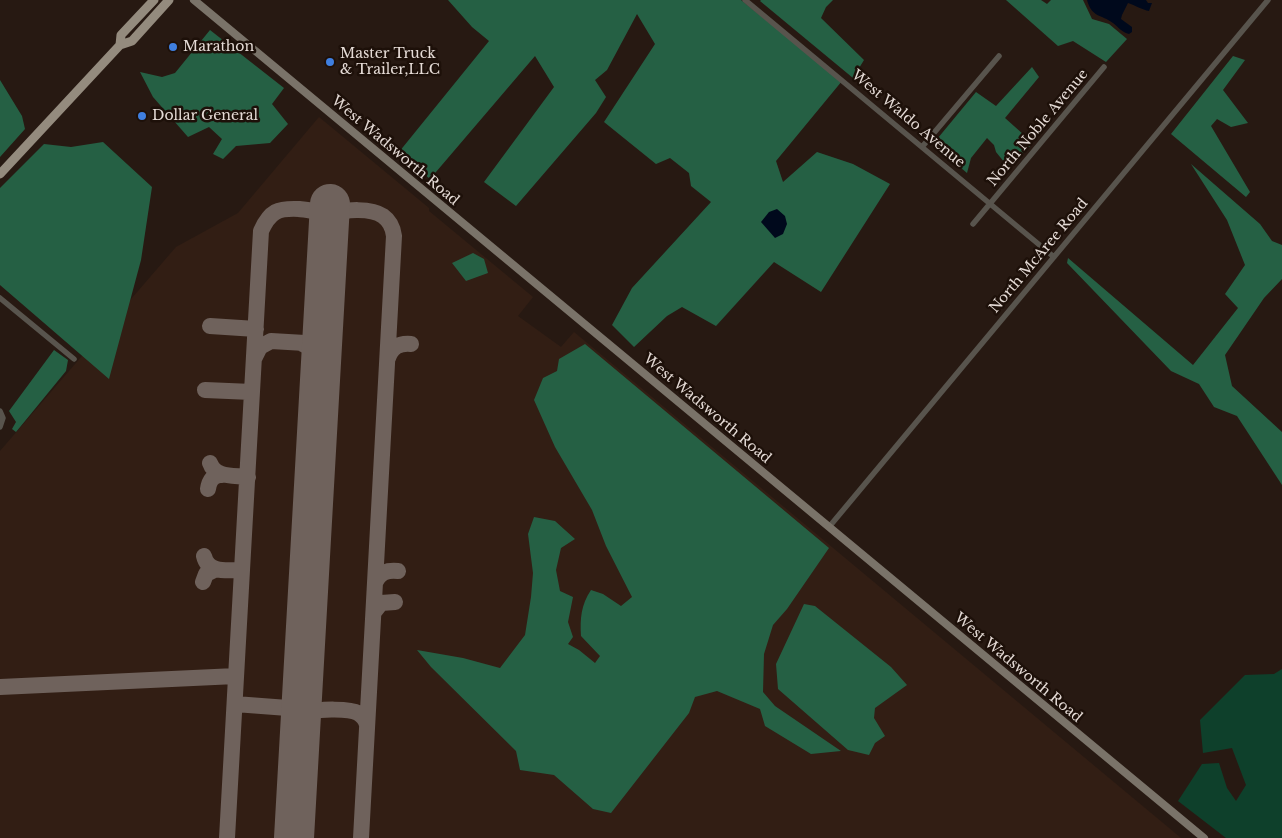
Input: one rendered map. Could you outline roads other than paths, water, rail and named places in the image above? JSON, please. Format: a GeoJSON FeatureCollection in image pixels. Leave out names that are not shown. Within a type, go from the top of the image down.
{"type":"FeatureCollection","features":[{"type":"Feature","properties":{"kind":"main road"},"geometry":{"type":"LineString","coordinates":[[120,45],[121,35],[154,0]]}},
{"type":"Feature","properties":{"kind":"main road"},"geometry":{"type":"LineString","coordinates":[[0,174],[120,45],[132,40],[169,0]]}},
{"type":"Feature","properties":{"kind":"main road","name":"West Wadsworth Road"},"geometry":{"type":"LineString","coordinates":[[194,0],[1204,838]]}},
{"type":"Feature","properties":{"kind":"street","name":"West Waldo Avenue"},"geometry":{"type":"LineString","coordinates":[[746,0],[1054,257]]}},
{"type":"Feature","properties":{"kind":"street","name":"North McAree Road"},"geometry":{"type":"LineString","coordinates":[[829,527],[1268,0]]}},
{"type":"Feature","properties":{"kind":"street"},"geometry":{"type":"LineString","coordinates":[[922,147],[998,56]]}},
{"type":"Feature","properties":{"kind":"street","name":"North Noble Avenue"},"geometry":{"type":"LineString","coordinates":[[973,224],[1104,67]]}},
{"type":"Feature","properties":{"kind":"street"},"geometry":{"type":"LineString","coordinates":[[0,298],[74,359]]}},
{"type":"Feature","properties":{"kind":"street"},"geometry":{"type":"LineString","coordinates":[[0,411],[3,418],[0,427]]}},
{"type":"Feature","properties":{"kind":"water"},"geometry":{"type":"Polygon","coordinates":[[[1087,0],[1146,0],[1148,3],[1152,3],[1149,11],[1128,3],[1121,19],[1132,27],[1132,32],[1129,34],[1122,31],[1109,20],[1094,13],[1087,0]]]}},
{"type":"Feature","properties":{"kind":"water"},"geometry":{"type":"Polygon","coordinates":[[[777,209],[785,216],[787,224],[783,234],[775,238],[761,222],[769,212],[777,209]]]}},
{"type":"Feature","properties":{"kind":"place","name":"Marathon"},"geometry":{"type":"Point","coordinates":[173,47]}},
{"type":"Feature","properties":{"kind":"place","name":"Master Truck & Trailer,LLC"},"geometry":{"type":"Point","coordinates":[330,62]}},
{"type":"Feature","properties":{"kind":"place","name":"Dollar General"},"geometry":{"type":"Point","coordinates":[142,116]}}]}
